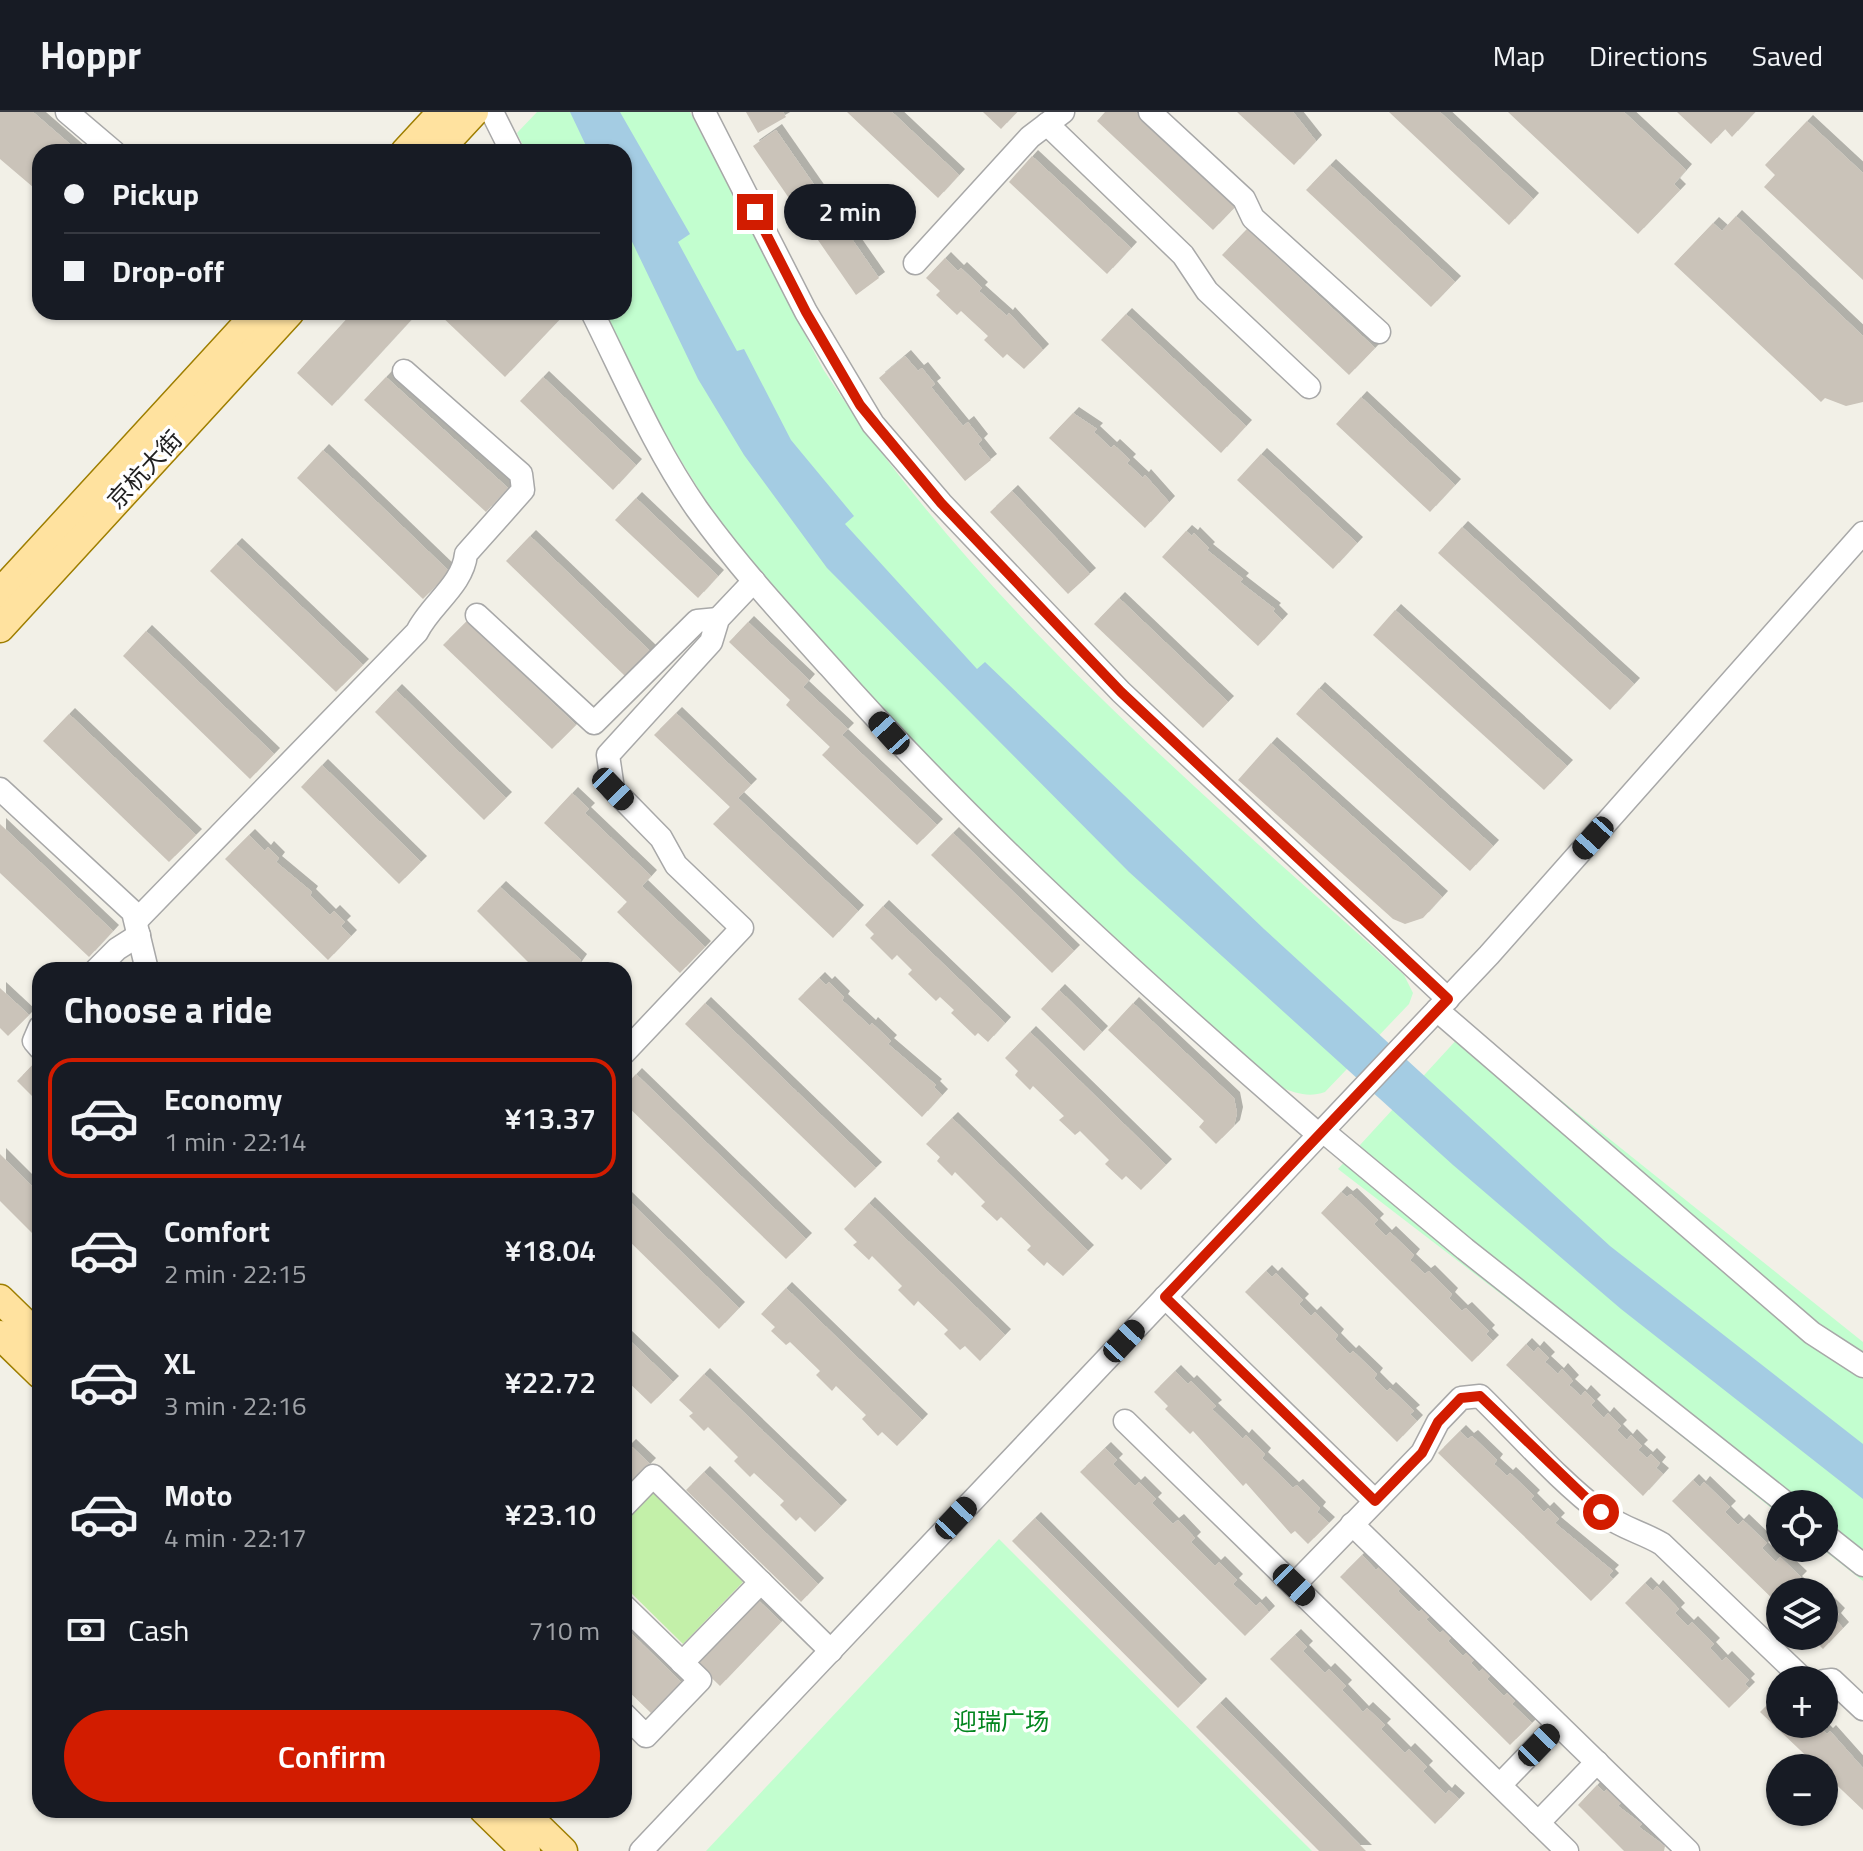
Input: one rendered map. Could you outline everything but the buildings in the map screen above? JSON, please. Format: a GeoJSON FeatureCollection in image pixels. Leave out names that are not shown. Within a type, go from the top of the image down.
{"type":"FeatureCollection","features":[{"type":"Feature","properties":{"kind":"main road"},"geometry":{"type":"LineString","coordinates":[[412,144],[442,112]]}},
{"type":"Feature","properties":{"kind":"main road"},"geometry":{"type":"LineString","coordinates":[[444,144],[474,112]]}},
{"type":"Feature","properties":{"kind":"main road","name":"京杭大街"},"geometry":{"type":"LineString","coordinates":[[0,593],[251,320]]}},
{"type":"Feature","properties":{"kind":"main road","name":"京杭大街"},"geometry":{"type":"LineString","coordinates":[[0,628],[283,320]]}},
{"type":"Feature","properties":{"kind":"main road"},"geometry":{"type":"LineString","coordinates":[[0,1299],[32,1330]]}},
{"type":"Feature","properties":{"kind":"main road"},"geometry":{"type":"LineString","coordinates":[[0,1335],[32,1366]]}},
{"type":"Feature","properties":{"kind":"main road"},"geometry":{"type":"LineString","coordinates":[[492,1818],[526,1851]]}},
{"type":"Feature","properties":{"kind":"main road"},"geometry":{"type":"LineString","coordinates":[[529,1818],[563,1851]]}},
{"type":"Feature","properties":{"kind":"street"},"geometry":{"type":"LineString","coordinates":[[67,112],[105,144]]}},
{"type":"Feature","properties":{"kind":"street"},"geometry":{"type":"LineString","coordinates":[[492,112],[508,144]]}},
{"type":"Feature","properties":{"kind":"street"},"geometry":{"type":"LineString","coordinates":[[704,112],[806,312],[873,424],[941,503],[1121,692],[1443,1004],[1790,1314],[1837,1351],[1863,1366]]}},
{"type":"Feature","properties":{"kind":"street"},"geometry":{"type":"LineString","coordinates":[[1150,112],[1244,199],[1253,218],[1379,332]]}},
{"type":"Feature","properties":{"kind":"street"},"geometry":{"type":"LineString","coordinates":[[915,263],[1030,137],[1055,118],[1183,255],[1207,291],[1309,387]]}},
{"type":"Feature","properties":{"kind":"street"},"geometry":{"type":"LineString","coordinates":[[596,320],[649,428],[696,508],[754,581],[919,766],[1132,973],[1321,1133],[1769,1490]]}},
{"type":"Feature","properties":{"kind":"street"},"geometry":{"type":"LineString","coordinates":[[104,962],[417,632],[426,614],[465,568],[466,554],[523,490],[521,474],[404,371]]}},
{"type":"Feature","properties":{"kind":"street"},"geometry":{"type":"LineString","coordinates":[[641,1851],[1443,1004],[1863,533]]}},
{"type":"Feature","properties":{"kind":"street"},"geometry":{"type":"LineString","coordinates":[[632,1045],[742,928],[676,865],[661,838],[613,789],[608,755],[711,642],[718,619],[754,581]]}},
{"type":"Feature","properties":{"kind":"street"},"geometry":{"type":"LineString","coordinates":[[477,615],[594,723],[697,621],[718,619]]}},
{"type":"Feature","properties":{"kind":"street"},"geometry":{"type":"LineString","coordinates":[[0,789],[133,912],[145,962]]}},
{"type":"Feature","properties":{"kind":"street"},"geometry":{"type":"LineString","coordinates":[[1165,1297],[1375,1501]]}},
{"type":"Feature","properties":{"kind":"street"},"geometry":{"type":"LineString","coordinates":[[1294,1585],[1422,1453],[1438,1422],[1461,1398],[1480,1396],[1601,1512],[1627,1530],[1641,1531],[1662,1544],[1789,1666]]}},
{"type":"Feature","properties":{"kind":"street"},"geometry":{"type":"LineString","coordinates":[[1125,1421],[1567,1851]]}},
{"type":"Feature","properties":{"kind":"street"},"geometry":{"type":"LineString","coordinates":[[632,1498],[653,1476],[831,1651]]}},
{"type":"Feature","properties":{"kind":"street"},"geometry":{"type":"LineString","coordinates":[[1352,1524],[1688,1851]]}},
{"type":"Feature","properties":{"kind":"street"},"geometry":{"type":"LineString","coordinates":[[1838,1545],[1863,1565]]}},
{"type":"Feature","properties":{"kind":"street"},"geometry":{"type":"LineString","coordinates":[[682,1663],[761,1582]]}},
{"type":"Feature","properties":{"kind":"street"},"geometry":{"type":"LineString","coordinates":[[632,1614],[700,1680],[646,1736],[632,1722]]}},
{"type":"Feature","properties":{"kind":"street"},"geometry":{"type":"LineString","coordinates":[[1838,1686],[1863,1709]]}},
{"type":"Feature","properties":{"kind":"street"},"geometry":{"type":"LineString","coordinates":[[1500,1785],[1558,1725]]}},
{"type":"Feature","properties":{"kind":"street"},"geometry":{"type":"LineString","coordinates":[[1538,1823],[1597,1762]]}},
{"type":"Feature","properties":{"kind":"green space"},"geometry":{"type":"Polygon","coordinates":[[[537,112],[690,112],[823,369],[883,455],[949,537],[1019,615],[1093,690],[1247,835],[1404,975],[1413,993],[1409,1004],[1325,1092],[1308,1095],[1280,1087],[1108,931],[995,825],[886,715],[756,570],[727,533],[683,464],[640,389],[606,320],[632,320],[632,144],[522,144],[517,133],[537,112]]]}},
{"type":"Feature","properties":{"kind":"green space"},"geometry":{"type":"Polygon","coordinates":[[[1471,1024],[1522,1069],[1863,1342],[1863,1581],[1838,1561],[1838,1490],[1766,1490],[1766,1504],[1561,1340],[1338,1169],[1471,1024]]]}},
{"type":"Feature","properties":{"kind":"green space"},"geometry":{"type":"Polygon","coordinates":[[[653,1493],[743,1582],[683,1644],[632,1594],[632,1514],[653,1493]]]}},
{"type":"Feature","properties":{"kind":"green space","name":"迎瑞广场"},"geometry":{"type":"Polygon","coordinates":[[[999,1539],[1312,1851],[706,1851],[999,1539]]]}},
{"type":"Feature","properties":{"kind":"water"},"geometry":{"type":"Polygon","coordinates":[[[570,112],[620,112],[690,234],[678,242],[737,351],[744,349],[791,440],[854,516],[845,524],[977,669],[985,662],[1264,929],[1610,1246],[1863,1444],[1863,1499],[1621,1309],[1453,1165],[1129,872],[827,568],[744,455],[698,379],[632,242],[632,144],[585,144],[570,112]]]}},
{"type":"Feature","properties":{"kind":"route"},"geometry":{"type":"LineString","coordinates":[[755,212],[806,312],[860,405],[941,503],[1121,692],[1448,999],[1165,1297],[1375,1501],[1422,1453],[1438,1422],[1461,1398],[1480,1396],[1601,1512]]}}]}
